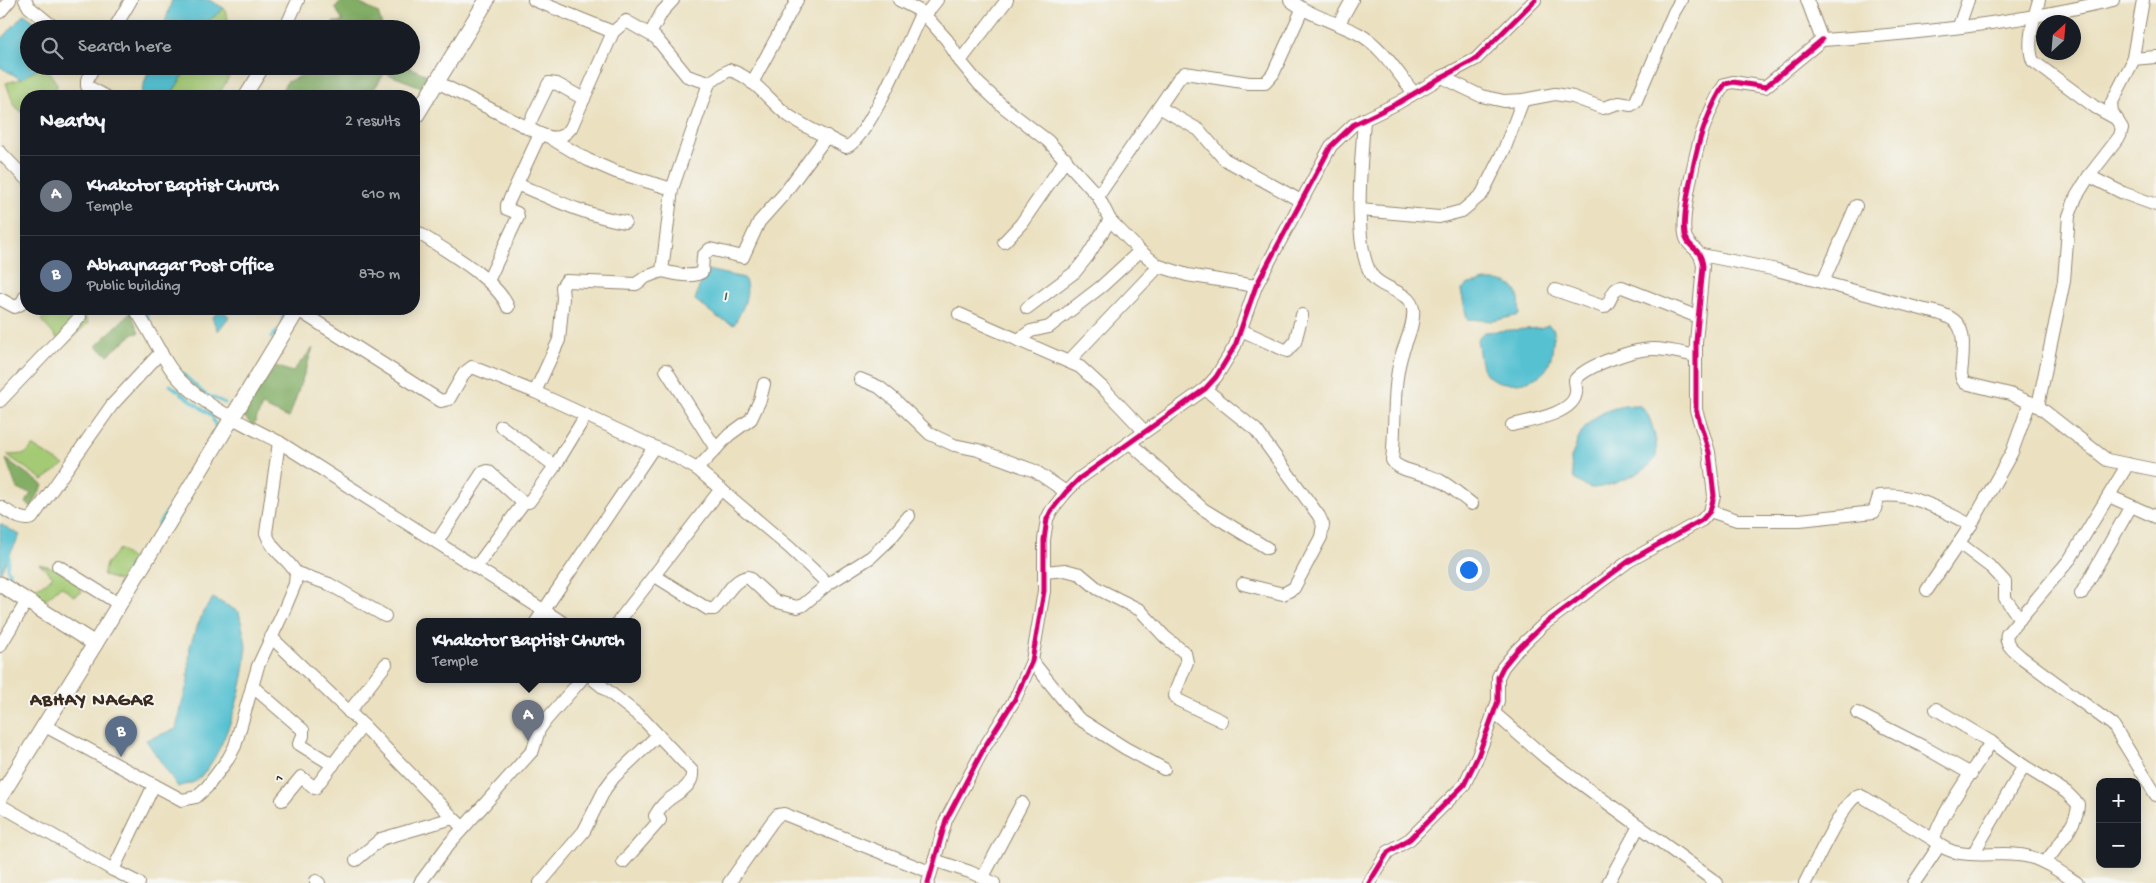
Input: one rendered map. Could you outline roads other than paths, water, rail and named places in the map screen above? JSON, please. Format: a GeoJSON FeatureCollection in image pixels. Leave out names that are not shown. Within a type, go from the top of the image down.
{"type":"FeatureCollection","features":[{"type":"Feature","properties":{"kind":"street"},"geometry":{"type":"LineString","coordinates":[[0,12],[10,0]]}},
{"type":"Feature","properties":{"kind":"street"},"geometry":{"type":"LineString","coordinates":[[25,0],[29,7],[45,20]]}},
{"type":"Feature","properties":{"kind":"street"},"geometry":{"type":"LineString","coordinates":[[119,20],[131,0]]}},
{"type":"Feature","properties":{"kind":"street"},"geometry":{"type":"LineString","coordinates":[[289,20],[298,0]]}},
{"type":"Feature","properties":{"kind":"street"},"geometry":{"type":"LineString","coordinates":[[420,109],[487,0]]}},
{"type":"Feature","properties":{"kind":"street"},"geometry":{"type":"LineString","coordinates":[[534,0],[613,32]]}},
{"type":"Feature","properties":{"kind":"street"},"geometry":{"type":"LineString","coordinates":[[650,34],[662,12],[673,0]]}},
{"type":"Feature","properties":{"kind":"street"},"geometry":{"type":"LineString","coordinates":[[752,83],[797,0]]}},
{"type":"Feature","properties":{"kind":"street"},"geometry":{"type":"LineString","coordinates":[[899,0],[923,14],[948,40],[960,61],[979,84],[1005,108],[1048,141],[1098,196],[1110,220],[1140,251],[1159,266],[1187,275],[1256,286]]}},
{"type":"Feature","properties":{"kind":"street"},"geometry":{"type":"LineString","coordinates":[[662,271],[672,190],[709,83],[729,70],[739,73],[785,113],[800,123],[846,147],[851,146],[861,136],[881,100],[923,14],[937,0]]}},
{"type":"Feature","properties":{"kind":"street"},"geometry":{"type":"LineString","coordinates":[[960,61],[1007,0]]}},
{"type":"Feature","properties":{"kind":"street"},"geometry":{"type":"LineString","coordinates":[[1290,0],[1302,10],[1361,35],[1382,54],[1414,93]]}},
{"type":"Feature","properties":{"kind":"street"},"geometry":{"type":"LineString","coordinates":[[1338,25],[1352,0]]}},
{"type":"Feature","properties":{"kind":"street"},"geometry":{"type":"LineString","coordinates":[[931,872],[946,820],[959,792],[1015,699],[1032,661],[1044,591],[1044,540],[1047,519],[1051,511],[1080,478],[1205,389],[1216,377],[1241,330],[1256,286],[1331,146],[1342,134],[1364,119],[1398,104],[1442,77],[1476,60],[1534,0]]}},
{"type":"Feature","properties":{"kind":"street"},"geometry":{"type":"LineString","coordinates":[[1442,77],[1481,96],[1504,101],[1555,94],[1573,96],[1603,108],[1619,102],[1631,105],[1636,101],[1674,12],[1681,0]]}},
{"type":"Feature","properties":{"kind":"street"},"geometry":{"type":"LineString","coordinates":[[1807,0],[1822,40]]}},
{"type":"Feature","properties":{"kind":"street"},"geometry":{"type":"LineString","coordinates":[[1959,26],[1968,0]]}},
{"type":"Feature","properties":{"kind":"street"},"geometry":{"type":"LineString","coordinates":[[2039,0],[2034,16],[2031,50],[2033,61],[2095,107],[2118,119]]}},
{"type":"Feature","properties":{"kind":"street"},"geometry":{"type":"LineString","coordinates":[[2110,0],[2034,16],[1822,40],[1765,87],[1733,82],[1725,84],[1705,123],[1689,191],[1684,226],[1686,240],[1702,255],[1778,270],[1945,314],[1956,320],[1962,328],[1963,353],[1961,374],[1965,384],[2010,394],[2034,404],[2107,460],[2156,470]]}},
{"type":"Feature","properties":{"kind":"street"},"geometry":{"type":"LineString","coordinates":[[1927,590],[1971,525],[2012,452],[2034,404],[2064,281],[2069,216],[2076,197],[2089,176],[2120,136],[2122,128],[2112,112],[2111,104],[2132,59],[2143,0]]}},
{"type":"Feature","properties":{"kind":"street"},"geometry":{"type":"LineString","coordinates":[[1098,196],[1179,78],[1185,73],[1249,83],[1265,83],[1269,80],[1302,10]]}},
{"type":"Feature","properties":{"kind":"street"},"geometry":{"type":"LineString","coordinates":[[546,137],[565,136],[571,128],[613,32],[626,22],[650,34],[668,51],[687,76],[709,83]]}},
{"type":"Feature","properties":{"kind":"street"},"geometry":{"type":"LineString","coordinates":[[2132,59],[2156,58]]}},
{"type":"Feature","properties":{"kind":"street"},"geometry":{"type":"LineString","coordinates":[[90,75],[87,86],[94,90]]}},
{"type":"Feature","properties":{"kind":"street"},"geometry":{"type":"LineString","coordinates":[[249,90],[258,75]]}},
{"type":"Feature","properties":{"kind":"street"},"geometry":{"type":"LineString","coordinates":[[437,82],[609,169],[672,190]]}},
{"type":"Feature","properties":{"kind":"street"},"geometry":{"type":"LineString","coordinates":[[527,128],[549,83],[557,84],[584,99]]}},
{"type":"Feature","properties":{"kind":"street"},"geometry":{"type":"LineString","coordinates":[[1360,210],[1439,217],[1462,211],[1482,194],[1504,150],[1522,100]]}},
{"type":"Feature","properties":{"kind":"street"},"geometry":{"type":"LineString","coordinates":[[1159,107],[1199,130],[1224,159],[1301,201]]}},
{"type":"Feature","properties":{"kind":"street"},"geometry":{"type":"LineString","coordinates":[[1364,119],[1360,210],[1363,252],[1366,265],[1372,276],[1384,286],[1409,300],[1413,310],[1412,324],[1399,368],[1392,460],[1394,465],[1401,468],[1429,475],[1439,480],[1472,504]]}},
{"type":"Feature","properties":{"kind":"street"},"geometry":{"type":"LineString","coordinates":[[534,392],[559,340],[564,298],[562,287],[566,281],[636,284],[646,277],[662,271],[681,275],[698,274],[702,272],[703,256],[710,249],[743,258],[759,222],[784,194],[827,136]]}},
{"type":"Feature","properties":{"kind":"street"},"geometry":{"type":"LineString","coordinates":[[488,281],[518,217],[517,213],[507,209],[506,205],[546,137]]}},
{"type":"Feature","properties":{"kind":"street"},"geometry":{"type":"LineString","coordinates":[[0,152],[20,174]]}},
{"type":"Feature","properties":{"kind":"street"},"geometry":{"type":"LineString","coordinates":[[1004,242],[1021,224],[1066,160]]}},
{"type":"Feature","properties":{"kind":"street"},"geometry":{"type":"LineString","coordinates":[[2089,176],[2123,193],[2156,205]]}},
{"type":"Feature","properties":{"kind":"street"},"geometry":{"type":"LineString","coordinates":[[517,184],[587,213],[625,222]]}},
{"type":"Feature","properties":{"kind":"street"},"geometry":{"type":"LineString","coordinates":[[1823,282],[1856,206]]}},
{"type":"Feature","properties":{"kind":"street"},"geometry":{"type":"LineString","coordinates":[[1028,308],[1075,272],[1087,257],[1110,220]]}},
{"type":"Feature","properties":{"kind":"street"},"geometry":{"type":"LineString","coordinates":[[420,234],[488,281],[505,299],[508,307]]}},
{"type":"Feature","properties":{"kind":"street"},"geometry":{"type":"LineString","coordinates":[[1018,340],[1031,331],[1048,327],[1058,320],[1102,286],[1140,251]]}},
{"type":"Feature","properties":{"kind":"street"},"geometry":{"type":"LineString","coordinates":[[1369,883],[1388,852],[1410,839],[1464,785],[1478,756],[1498,701],[1498,677],[1516,650],[1536,631],[1629,561],[1702,520],[1710,511],[1714,496],[1709,452],[1696,410],[1696,356],[1703,266],[1702,255]]}},
{"type":"Feature","properties":{"kind":"street"},"geometry":{"type":"LineString","coordinates":[[1069,361],[1159,266]]}},
{"type":"Feature","properties":{"kind":"street"},"geometry":{"type":"LineString","coordinates":[[1555,290],[1604,307],[1608,305],[1614,292],[1622,287],[1698,317]]}},
{"type":"Feature","properties":{"kind":"street"},"geometry":{"type":"LineString","coordinates":[[0,299],[15,306],[20,304]]}},
{"type":"Feature","properties":{"kind":"street"},"geometry":{"type":"LineString","coordinates":[[959,314],[1069,361],[1092,376],[1144,431]]}},
{"type":"Feature","properties":{"kind":"street"},"geometry":{"type":"LineString","coordinates":[[139,315],[171,370],[182,381],[232,417],[279,442],[556,618]]}},
{"type":"Feature","properties":{"kind":"street"},"geometry":{"type":"LineString","coordinates":[[0,797],[294,315]]}},
{"type":"Feature","properties":{"kind":"street"},"geometry":{"type":"LineString","coordinates":[[307,315],[442,401],[449,399],[464,372],[472,367],[534,392],[654,447],[697,469],[828,584]]}},
{"type":"Feature","properties":{"kind":"street"},"geometry":{"type":"LineString","coordinates":[[1241,330],[1287,352],[1295,342],[1302,315]]}},
{"type":"Feature","properties":{"kind":"street"},"geometry":{"type":"LineString","coordinates":[[0,401],[80,317]]}},
{"type":"Feature","properties":{"kind":"street"},"geometry":{"type":"LineString","coordinates":[[1512,425],[1554,415],[1574,398],[1576,392],[1575,380],[1579,375],[1613,359],[1650,349],[1696,356]]}},
{"type":"Feature","properties":{"kind":"street"},"geometry":{"type":"LineString","coordinates":[[0,507],[20,518],[27,520],[32,518],[112,405],[161,352]]}},
{"type":"Feature","properties":{"kind":"street"},"geometry":{"type":"LineString","coordinates":[[666,370],[716,449]]}},
{"type":"Feature","properties":{"kind":"street"},"geometry":{"type":"LineString","coordinates":[[860,379],[879,388],[896,400],[930,434],[954,445],[978,450],[1035,471],[1066,492]]}},
{"type":"Feature","properties":{"kind":"street"},"geometry":{"type":"LineString","coordinates":[[697,469],[729,435],[751,419],[756,412],[764,384]]}},
{"type":"Feature","properties":{"kind":"street"},"geometry":{"type":"LineString","coordinates":[[1205,389],[1256,430],[1324,525],[1321,537],[1294,588],[1290,592],[1283,594],[1243,584]]}},
{"type":"Feature","properties":{"kind":"street"},"geometry":{"type":"LineString","coordinates":[[437,542],[482,473],[488,471],[493,474],[524,502],[530,502],[586,416]]}},
{"type":"Feature","properties":{"kind":"street"},"geometry":{"type":"LineString","coordinates":[[501,426],[555,466]]}},
{"type":"Feature","properties":{"kind":"street"},"geometry":{"type":"LineString","coordinates":[[44,726],[182,800],[196,797],[207,787],[228,759],[235,746],[258,666],[295,584],[296,573],[292,566],[270,546],[266,533],[279,442]]}},
{"type":"Feature","properties":{"kind":"street"},"geometry":{"type":"LineString","coordinates":[[1129,442],[1203,509],[1267,548]]}},
{"type":"Feature","properties":{"kind":"street"},"geometry":{"type":"LineString","coordinates":[[538,618],[654,447]]}},
{"type":"Feature","properties":{"kind":"street"},"geometry":{"type":"LineString","coordinates":[[2128,464],[2070,559],[2007,634],[2006,639],[2008,644],[2022,657],[2113,725],[2156,795]]}},
{"type":"Feature","properties":{"kind":"street"},"geometry":{"type":"LineString","coordinates":[[621,618],[721,489]]}},
{"type":"Feature","properties":{"kind":"street"},"geometry":{"type":"LineString","coordinates":[[1710,511],[1737,520],[1800,520],[1874,512],[1879,496],[1891,495],[1925,502],[1971,525]]}},
{"type":"Feature","properties":{"kind":"street"},"geometry":{"type":"LineString","coordinates":[[2109,496],[2156,517]]}},
{"type":"Feature","properties":{"kind":"street"},"geometry":{"type":"LineString","coordinates":[[476,567],[524,502]]}},
{"type":"Feature","properties":{"kind":"street"},"geometry":{"type":"LineString","coordinates":[[2081,594],[2131,506]]}},
{"type":"Feature","properties":{"kind":"street"},"geometry":{"type":"LineString","coordinates":[[655,576],[708,610],[714,609],[742,578],[752,580],[774,600],[797,607],[803,605],[828,584],[871,557],[889,540],[909,516]]}},
{"type":"Feature","properties":{"kind":"street"},"geometry":{"type":"LineString","coordinates":[[1959,543],[1992,568],[2005,582],[2005,598],[2020,619]]}},
{"type":"Feature","properties":{"kind":"street"},"geometry":{"type":"LineString","coordinates":[[58,566],[119,604]]}},
{"type":"Feature","properties":{"kind":"street"},"geometry":{"type":"LineString","coordinates":[[1045,572],[1065,570],[1080,574],[1098,589],[1140,610],[1165,637],[1185,653],[1187,662],[1175,696],[1178,700],[1222,721]]}},
{"type":"Feature","properties":{"kind":"street"},"geometry":{"type":"LineString","coordinates":[[296,573],[329,584],[385,616]]}},
{"type":"Feature","properties":{"kind":"street"},"geometry":{"type":"LineString","coordinates":[[0,584],[95,644]]}},
{"type":"Feature","properties":{"kind":"street"},"geometry":{"type":"LineString","coordinates":[[0,646],[27,601]]}},
{"type":"Feature","properties":{"kind":"street"},"geometry":{"type":"LineString","coordinates":[[271,637],[363,725],[463,828]]}},
{"type":"Feature","properties":{"kind":"street"},"geometry":{"type":"LineString","coordinates":[[1032,661],[1078,718],[1125,748],[1164,768]]}},
{"type":"Feature","properties":{"kind":"street"},"geometry":{"type":"LineString","coordinates":[[349,712],[386,664]]}},
{"type":"Feature","properties":{"kind":"street"},"geometry":{"type":"LineString","coordinates":[[420,883],[463,828],[532,750],[539,730],[578,683]]}},
{"type":"Feature","properties":{"kind":"street"},"geometry":{"type":"LineString","coordinates":[[598,683],[643,719],[692,771],[693,778],[690,784],[662,805],[655,816],[660,820],[623,862]]}},
{"type":"Feature","properties":{"kind":"street"},"geometry":{"type":"LineString","coordinates":[[252,686],[303,730],[303,736],[299,744],[333,765],[363,725]]}},
{"type":"Feature","properties":{"kind":"street"},"geometry":{"type":"LineString","coordinates":[[1936,709],[1991,742],[2024,766],[2066,792],[2078,804],[2078,810],[2070,826],[2045,863]]}},
{"type":"Feature","properties":{"kind":"street"},"geometry":{"type":"LineString","coordinates":[[1493,712],[1546,758],[1717,883]]}},
{"type":"Feature","properties":{"kind":"street"},"geometry":{"type":"LineString","coordinates":[[1857,713],[1922,746],[1971,774]]}},
{"type":"Feature","properties":{"kind":"street"},"geometry":{"type":"LineString","coordinates":[[540,883],[584,831],[605,789],[614,777],[658,735]]}},
{"type":"Feature","properties":{"kind":"street"},"geometry":{"type":"LineString","coordinates":[[1914,883],[1936,843],[1935,832],[1991,742]]}},
{"type":"Feature","properties":{"kind":"street","name":"1"},"geometry":{"type":"LineString","coordinates":[[282,800],[301,777],[315,788],[333,765]]}},
{"type":"Feature","properties":{"kind":"street"},"geometry":{"type":"LineString","coordinates":[[1973,854],[2024,766]]}},
{"type":"Feature","properties":{"kind":"street"},"geometry":{"type":"LineString","coordinates":[[113,870],[154,785]]}},
{"type":"Feature","properties":{"kind":"street"},"geometry":{"type":"LineString","coordinates":[[1805,883],[1841,814],[1854,796],[1859,795],[1936,843],[1954,851],[1973,854],[2029,856],[2045,863],[2077,883]]}},
{"type":"Feature","properties":{"kind":"street"},"geometry":{"type":"LineString","coordinates":[[729,883],[772,822],[778,815],[784,814],[931,872],[988,880],[1022,803]]}},
{"type":"Feature","properties":{"kind":"street"},"geometry":{"type":"LineString","coordinates":[[0,805],[138,883]]}},
{"type":"Feature","properties":{"kind":"street"},"geometry":{"type":"LineString","coordinates":[[356,860],[381,839],[453,818]]}},
{"type":"Feature","properties":{"kind":"street"},"geometry":{"type":"LineString","coordinates":[[1608,883],[1639,826]]}},
{"type":"Feature","properties":{"kind":"water"},"geometry":{"type":"Polygon","coordinates":[[[172,0],[209,0],[224,8],[210,20],[166,20],[172,0]]]}},
{"type":"Feature","properties":{"kind":"water"},"geometry":{"type":"Polygon","coordinates":[[[24,14],[32,20],[20,20],[20,75],[27,75],[21,79],[0,67],[0,41],[24,14]]]}},
{"type":"Feature","properties":{"kind":"water"},"geometry":{"type":"Polygon","coordinates":[[[147,75],[183,75],[174,90],[142,90],[147,75]]]}},
{"type":"Feature","properties":{"kind":"water","name":"I"},"geometry":{"type":"Polygon","coordinates":[[[707,270],[744,278],[747,291],[746,297],[734,325],[717,317],[695,300],[703,275],[707,270]]]}},
{"type":"Feature","properties":{"kind":"water"},"geometry":{"type":"Polygon","coordinates":[[[1486,281],[1509,284],[1517,292],[1520,306],[1519,315],[1493,321],[1467,319],[1461,290],[1469,284],[1486,281]]]}},
{"type":"Feature","properties":{"kind":"water"},"geometry":{"type":"Polygon","coordinates":[[[215,315],[228,315],[229,317],[218,331],[212,318],[215,315]]]}},
{"type":"Feature","properties":{"kind":"water"},"geometry":{"type":"Polygon","coordinates":[[[1548,325],[1554,330],[1552,349],[1549,364],[1542,374],[1525,381],[1507,383],[1490,378],[1485,372],[1480,361],[1477,339],[1484,332],[1540,328],[1548,325]]]}},
{"type":"Feature","properties":{"kind":"water"},"geometry":{"type":"Polygon","coordinates":[[[1639,405],[1647,413],[1653,429],[1657,449],[1655,459],[1644,469],[1626,479],[1599,487],[1585,486],[1574,479],[1571,458],[1579,438],[1591,421],[1599,415],[1617,408],[1639,405]]]}},
{"type":"Feature","properties":{"kind":"water"},"geometry":{"type":"Polygon","coordinates":[[[0,524],[20,535],[0,573],[0,524]]]}},
{"type":"Feature","properties":{"kind":"water"},"geometry":{"type":"Polygon","coordinates":[[[213,598],[239,612],[246,647],[242,679],[232,719],[215,756],[206,771],[196,781],[178,787],[146,740],[176,729],[188,680],[190,645],[203,612],[213,598]]]}},
{"type":"Feature","properties":{"kind":"waterway"},"geometry":{"type":"LineString","coordinates":[[147,315],[149,321]]}},
{"type":"Feature","properties":{"kind":"waterway"},"geometry":{"type":"LineString","coordinates":[[282,324],[283,315]]}},
{"type":"Feature","properties":{"kind":"waterway"},"geometry":{"type":"LineString","coordinates":[[271,338],[277,331]]}},
{"type":"Feature","properties":{"kind":"waterway"},"geometry":{"type":"LineString","coordinates":[[181,372],[205,394],[225,403]]}},
{"type":"Feature","properties":{"kind":"waterway"},"geometry":{"type":"LineString","coordinates":[[170,385],[212,416],[216,428],[214,434]]}},
{"type":"Feature","properties":{"kind":"waterway"},"geometry":{"type":"LineString","coordinates":[[187,478],[194,467]]}},
{"type":"Feature","properties":{"kind":"waterway"},"geometry":{"type":"LineString","coordinates":[[158,525],[175,499]]}},
{"type":"Feature","properties":{"kind":"waterway"},"geometry":{"type":"LineString","coordinates":[[123,584],[129,567],[145,547]]}},
{"type":"Feature","properties":{"kind":"waterway"},"geometry":{"type":"LineString","coordinates":[[9,555],[7,569],[10,573],[10,584]]}},
{"type":"Feature","properties":{"kind":"place","name":"Khakotor Baptist Church"},"geometry":{"type":"Point","coordinates":[528,741]}},
{"type":"Feature","properties":{"kind":"place","name":"Abhaynagar Post Office"},"geometry":{"type":"Point","coordinates":[121,757]}},
{"type":"Feature","properties":{"kind":"district","name":"ABHAY NAGAR"},"geometry":{"type":"Point","coordinates":[92,701]}}]}
